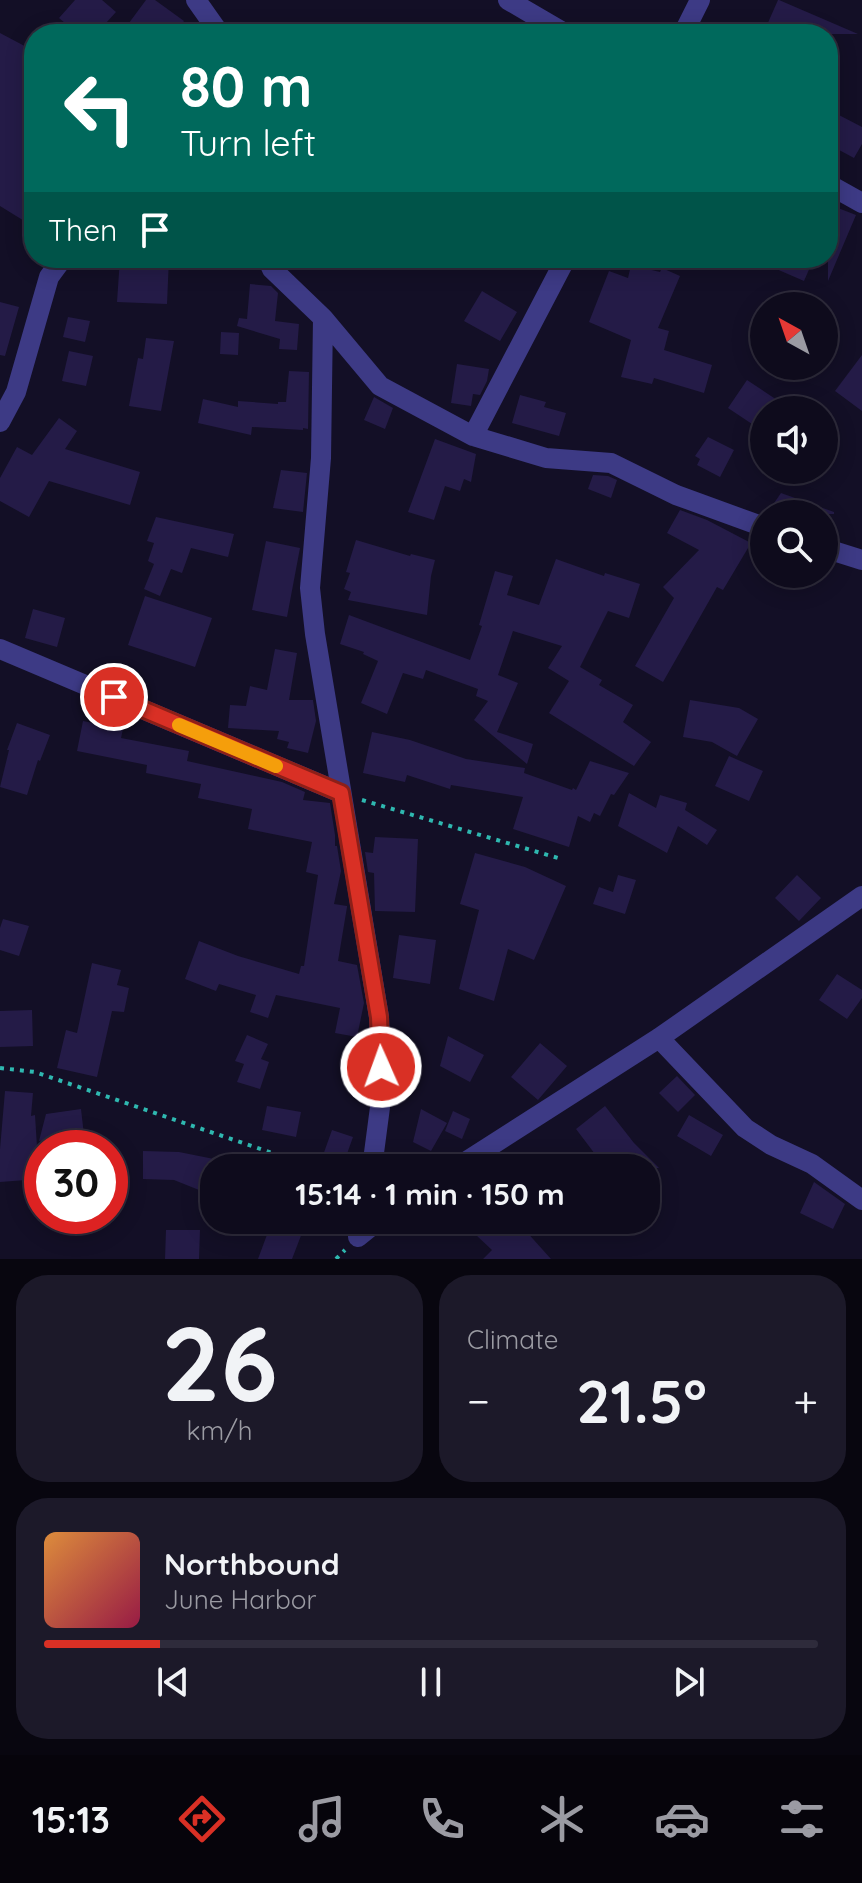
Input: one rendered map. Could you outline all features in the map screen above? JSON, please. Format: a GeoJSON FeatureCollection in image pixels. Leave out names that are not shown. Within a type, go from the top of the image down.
{"type":"FeatureCollection","features":[{"type":"Feature","properties":{"kind":"street"},"geometry":{"type":"LineString","coordinates":[[196,0],[213,24]]}},
{"type":"Feature","properties":{"kind":"street"},"geometry":{"type":"LineString","coordinates":[[508,0],[549,24]]}},
{"type":"Feature","properties":{"kind":"street"},"geometry":{"type":"LineString","coordinates":[[688,24],[700,0]]}},
{"type":"Feature","properties":{"kind":"street"},"geometry":{"type":"LineString","coordinates":[[838,190],[862,203]]}},
{"type":"Feature","properties":{"kind":"street"},"geometry":{"type":"LineString","coordinates":[[0,422],[16,392],[49,277],[56,268]]}},
{"type":"Feature","properties":{"kind":"street"},"geometry":{"type":"LineString","coordinates":[[272,268],[323,318],[380,386],[473,436],[546,458],[611,463],[676,495],[750,522]]}},
{"type":"Feature","properties":{"kind":"street"},"geometry":{"type":"LineString","coordinates":[[473,436],[561,268]]}},
{"type":"Feature","properties":{"kind":"street"},"geometry":{"type":"LineString","coordinates":[[323,318],[321,458],[310,588],[379,1017],[382,1092],[374,1154]]}},
{"type":"Feature","properties":{"kind":"street"},"geometry":{"type":"LineString","coordinates":[[838,552],[862,560]]}},
{"type":"Feature","properties":{"kind":"street"},"geometry":{"type":"LineString","coordinates":[[0,649],[341,793]]}},
{"type":"Feature","properties":{"kind":"street"},"geometry":{"type":"LineString","coordinates":[[478,1154],[659,1038],[862,896]]}},
{"type":"Feature","properties":{"kind":"street"},"geometry":{"type":"LineString","coordinates":[[659,1038],[745,1128],[771,1145],[812,1164],[862,1200]]}},
{"type":"Feature","properties":{"kind":"path"},"geometry":{"type":"LineString","coordinates":[[341,793],[558,858]]}},
{"type":"Feature","properties":{"kind":"path"},"geometry":{"type":"LineString","coordinates":[[0,1068],[35,1072],[275,1154]]}},
{"type":"Feature","properties":{"kind":"building"},"geometry":{"type":"Polygon","coordinates":[[[75,0],[102,0],[116,12],[105,24],[66,24],[59,18],[75,0]]]}},
{"type":"Feature","properties":{"kind":"building"},"geometry":{"type":"Polygon","coordinates":[[[146,0],[155,0],[184,21],[182,24],[128,24],[146,0]]]}},
{"type":"Feature","properties":{"kind":"building"},"geometry":{"type":"Polygon","coordinates":[[[779,0],[835,24],[767,24],[779,0]]]}},
{"type":"Feature","properties":{"kind":"building"},"geometry":{"type":"Polygon","coordinates":[[[838,25],[858,34],[838,34],[838,25]]]}},
{"type":"Feature","properties":{"kind":"building"},"geometry":{"type":"Polygon","coordinates":[[[0,33],[24,46],[24,221],[0,206],[0,33]]]}},
{"type":"Feature","properties":{"kind":"building"},"geometry":{"type":"Polygon","coordinates":[[[838,115],[862,127],[862,144],[854,158],[838,149],[838,115]]]}},
{"type":"Feature","properties":{"kind":"building"},"geometry":{"type":"Polygon","coordinates":[[[838,208],[856,215],[838,257],[838,208]]]}},
{"type":"Feature","properties":{"kind":"building"},"geometry":{"type":"Polygon","coordinates":[[[119,268],[169,268],[167,304],[117,302],[119,268]]]}},
{"type":"Feature","properties":{"kind":"building"},"geometry":{"type":"Polygon","coordinates":[[[630,268],[660,272],[662,268],[680,276],[658,328],[669,331],[664,350],[712,365],[704,393],[654,378],[652,384],[621,377],[631,340],[589,322],[609,271],[628,278],[630,268]]]}},
{"type":"Feature","properties":{"kind":"building"},"geometry":{"type":"Polygon","coordinates":[[[774,268],[810,268],[804,281],[774,268]]]}},
{"type":"Feature","properties":{"kind":"building"},"geometry":{"type":"Polygon","coordinates":[[[250,284],[271,286],[278,293],[275,321],[299,324],[297,350],[279,349],[280,339],[237,326],[239,318],[247,319],[250,284]]]}},
{"type":"Feature","properties":{"kind":"building"},"geometry":{"type":"Polygon","coordinates":[[[482,291],[517,312],[500,341],[464,321],[482,291]]]}},
{"type":"Feature","properties":{"kind":"building"},"geometry":{"type":"Polygon","coordinates":[[[0,302],[19,307],[5,356],[0,355],[0,302]]]}},
{"type":"Feature","properties":{"kind":"building"},"geometry":{"type":"Polygon","coordinates":[[[68,317],[90,321],[85,342],[63,337],[68,317]]]}},
{"type":"Feature","properties":{"kind":"building"},"geometry":{"type":"Polygon","coordinates":[[[221,332],[239,333],[238,355],[220,354],[221,332]]]}},
{"type":"Feature","properties":{"kind":"building"},"geometry":{"type":"Polygon","coordinates":[[[146,338],[174,341],[161,411],[129,406],[138,358],[143,359],[146,338]]]}},
{"type":"Feature","properties":{"kind":"building"},"geometry":{"type":"Polygon","coordinates":[[[69,351],[93,356],[86,386],[62,381],[69,351]]]}},
{"type":"Feature","properties":{"kind":"building"},"geometry":{"type":"Polygon","coordinates":[[[862,355],[862,411],[835,391],[862,355]]]}},
{"type":"Feature","properties":{"kind":"building"},"geometry":{"type":"Polygon","coordinates":[[[457,364],[489,369],[480,395],[473,394],[471,406],[451,403],[457,364]]]}},
{"type":"Feature","properties":{"kind":"building"},"geometry":{"type":"Polygon","coordinates":[[[289,371],[309,372],[308,429],[252,427],[251,435],[198,423],[203,399],[238,407],[238,401],[286,402],[289,371]]]}},
{"type":"Feature","properties":{"kind":"building"},"geometry":{"type":"Polygon","coordinates":[[[747,380],[771,396],[750,396],[750,423],[728,408],[747,380]]]}},
{"type":"Feature","properties":{"kind":"building"},"geometry":{"type":"Polygon","coordinates":[[[520,395],[546,402],[544,407],[566,413],[559,436],[512,423],[520,395]]]}},
{"type":"Feature","properties":{"kind":"building"},"geometry":{"type":"Polygon","coordinates":[[[374,397],[393,408],[385,429],[364,420],[374,397]]]}},
{"type":"Feature","properties":{"kind":"building"},"geometry":{"type":"Polygon","coordinates":[[[59,418],[77,431],[65,449],[140,472],[130,505],[49,481],[29,517],[0,501],[0,478],[17,447],[32,455],[59,418]]]}},
{"type":"Feature","properties":{"kind":"building"},"geometry":{"type":"Polygon","coordinates":[[[708,437],[734,450],[720,477],[697,465],[700,459],[695,456],[708,437]]]}},
{"type":"Feature","properties":{"kind":"building"},"geometry":{"type":"Polygon","coordinates":[[[435,439],[476,454],[471,482],[464,479],[460,491],[445,486],[434,520],[408,512],[435,439]]]}},
{"type":"Feature","properties":{"kind":"building"},"geometry":{"type":"Polygon","coordinates":[[[281,470],[307,473],[303,512],[273,508],[281,470]]]}},
{"type":"Feature","properties":{"kind":"building"},"geometry":{"type":"Polygon","coordinates":[[[593,475],[617,480],[611,498],[588,489],[593,475]]]}},
{"type":"Feature","properties":{"kind":"building"},"geometry":{"type":"Polygon","coordinates":[[[781,493],[801,500],[776,500],[781,493]]]}},
{"type":"Feature","properties":{"kind":"building"},"geometry":{"type":"Polygon","coordinates":[[[680,510],[707,520],[750,545],[723,590],[717,587],[663,682],[635,666],[674,598],[663,587],[699,550],[667,533],[680,510]]]}},
{"type":"Feature","properties":{"kind":"building"},"geometry":{"type":"Polygon","coordinates":[[[156,517],[234,534],[228,557],[191,548],[182,573],[171,569],[160,596],[144,589],[154,564],[148,561],[154,543],[147,541],[156,517]]]}},
{"type":"Feature","properties":{"kind":"building"},"geometry":{"type":"Polygon","coordinates":[[[356,540],[435,560],[427,615],[348,600],[351,592],[344,589],[350,573],[346,572],[356,540]]]}},
{"type":"Feature","properties":{"kind":"building"},"geometry":{"type":"Polygon","coordinates":[[[266,541],[300,548],[287,617],[252,610],[266,541]]]}},
{"type":"Feature","properties":{"kind":"building"},"geometry":{"type":"Polygon","coordinates":[[[556,559],[604,576],[605,573],[640,584],[629,618],[608,611],[580,667],[602,680],[599,685],[633,705],[623,722],[651,742],[634,766],[549,713],[569,681],[548,668],[562,646],[513,631],[498,675],[518,683],[497,732],[533,744],[527,764],[474,720],[488,701],[476,696],[478,689],[426,670],[423,679],[403,673],[387,714],[361,703],[378,661],[364,652],[340,644],[349,615],[470,660],[495,571],[513,576],[507,595],[539,605],[556,559]]]}},
{"type":"Feature","properties":{"kind":"building"},"geometry":{"type":"Polygon","coordinates":[[[145,596],[212,618],[195,667],[128,645],[145,596]]]}},
{"type":"Feature","properties":{"kind":"building"},"geometry":{"type":"Polygon","coordinates":[[[33,609],[65,618],[57,647],[25,638],[33,609]]]}},
{"type":"Feature","properties":{"kind":"building"},"geometry":{"type":"Polygon","coordinates":[[[275,649],[297,653],[289,700],[313,700],[316,721],[308,753],[287,748],[289,742],[277,739],[279,731],[228,728],[230,705],[246,706],[250,686],[267,690],[275,649]]]}},
{"type":"Feature","properties":{"kind":"building"},"geometry":{"type":"Polygon","coordinates":[[[690,700],[739,708],[758,719],[737,756],[712,742],[683,737],[690,700]]]}},
{"type":"Feature","properties":{"kind":"building"},"geometry":{"type":"Polygon","coordinates":[[[83,721],[123,729],[121,738],[189,751],[187,761],[282,782],[305,792],[303,800],[330,803],[341,871],[334,904],[347,906],[338,961],[357,965],[364,1003],[357,1037],[335,1033],[340,1008],[276,995],[268,1018],[250,1012],[256,995],[219,984],[216,991],[185,979],[199,941],[299,974],[301,966],[304,966],[318,875],[306,872],[312,842],[248,829],[252,809],[198,798],[201,784],[146,773],[147,765],[77,751],[83,721]]]}},
{"type":"Feature","properties":{"kind":"building"},"geometry":{"type":"Polygon","coordinates":[[[17,723],[50,735],[27,795],[0,787],[7,750],[17,723]]]}},
{"type":"Feature","properties":{"kind":"building"},"geometry":{"type":"Polygon","coordinates":[[[372,732],[410,740],[466,759],[525,768],[524,773],[572,790],[576,790],[590,761],[629,773],[614,795],[611,794],[600,816],[594,813],[590,822],[578,816],[569,847],[513,829],[523,797],[451,785],[450,789],[407,775],[405,782],[363,773],[372,732]]]}},
{"type":"Feature","properties":{"kind":"building"},"geometry":{"type":"Polygon","coordinates":[[[729,756],[763,771],[749,801],[715,786],[729,756]]]}},
{"type":"Feature","properties":{"kind":"building"},"geometry":{"type":"Polygon","coordinates":[[[629,793],[656,808],[660,795],[687,803],[685,810],[717,830],[707,845],[678,826],[667,853],[618,826],[629,793]]]}},
{"type":"Feature","properties":{"kind":"building"},"geometry":{"type":"Polygon","coordinates":[[[375,837],[418,839],[415,912],[375,911],[374,873],[368,872],[365,852],[373,853],[375,837]]]}},
{"type":"Feature","properties":{"kind":"building"},"geometry":{"type":"Polygon","coordinates":[[[475,853],[525,867],[566,886],[534,960],[508,949],[494,1001],[459,989],[479,910],[460,904],[475,853]]]}},
{"type":"Feature","properties":{"kind":"building"},"geometry":{"type":"Polygon","coordinates":[[[618,875],[636,880],[625,914],[593,904],[599,887],[613,892],[618,875]]]}},
{"type":"Feature","properties":{"kind":"building"},"geometry":{"type":"Polygon","coordinates":[[[797,875],[821,898],[799,921],[775,898],[797,875]]]}},
{"type":"Feature","properties":{"kind":"building"},"geometry":{"type":"Polygon","coordinates":[[[3,919],[29,926],[19,956],[0,950],[3,919]]]}},
{"type":"Feature","properties":{"kind":"building"},"geometry":{"type":"Polygon","coordinates":[[[399,935],[436,940],[430,984],[393,978],[399,935]]]}},
{"type":"Feature","properties":{"kind":"building"},"geometry":{"type":"Polygon","coordinates":[[[92,963],[121,970],[117,985],[129,988],[124,1012],[112,1011],[97,1077],[57,1068],[66,1030],[77,1033],[92,963]]]}},
{"type":"Feature","properties":{"kind":"building"},"geometry":{"type":"Polygon","coordinates":[[[837,974],[862,990],[862,998],[847,1019],[819,1000],[837,974]]]}},
{"type":"Feature","properties":{"kind":"building"},"geometry":{"type":"Polygon","coordinates":[[[32,1010],[33,1046],[0,1047],[0,1011],[32,1010]]]}},
{"type":"Feature","properties":{"kind":"building"},"geometry":{"type":"Polygon","coordinates":[[[247,1035],[268,1044],[261,1059],[269,1062],[260,1089],[237,1082],[244,1064],[235,1061],[247,1035]]]}},
{"type":"Feature","properties":{"kind":"building"},"geometry":{"type":"Polygon","coordinates":[[[448,1036],[484,1055],[470,1082],[440,1066],[448,1036]]]}},
{"type":"Feature","properties":{"kind":"building"},"geometry":{"type":"Polygon","coordinates":[[[540,1043],[567,1066],[538,1100],[511,1077],[540,1043]]]}},
{"type":"Feature","properties":{"kind":"building"},"geometry":{"type":"Polygon","coordinates":[[[677,1076],[695,1095],[678,1112],[659,1093],[677,1076]]]}},
{"type":"Feature","properties":{"kind":"building"},"geometry":{"type":"Polygon","coordinates":[[[5,1091],[33,1093],[31,1116],[35,1115],[36,1130],[24,1130],[24,1180],[0,1182],[5,1091]]]}},
{"type":"Feature","properties":{"kind":"building"},"geometry":{"type":"Polygon","coordinates":[[[267,1106],[301,1112],[296,1137],[262,1130],[267,1106]]]}},
{"type":"Feature","properties":{"kind":"building"},"geometry":{"type":"Polygon","coordinates":[[[605,1106],[645,1154],[595,1154],[576,1129],[605,1106]]]}},
{"type":"Feature","properties":{"kind":"building"},"geometry":{"type":"Polygon","coordinates":[[[81,1109],[83,1130],[42,1130],[46,1114],[81,1109]]]}},
{"type":"Feature","properties":{"kind":"building"},"geometry":{"type":"Polygon","coordinates":[[[421,1109],[447,1123],[431,1151],[413,1142],[421,1109]]]}},
{"type":"Feature","properties":{"kind":"building"},"geometry":{"type":"Polygon","coordinates":[[[453,1111],[470,1119],[462,1139],[445,1131],[453,1111]]]}},
{"type":"Feature","properties":{"kind":"building"},"geometry":{"type":"Polygon","coordinates":[[[689,1115],[723,1135],[711,1156],[677,1136],[689,1115]]]}},
{"type":"Feature","properties":{"kind":"building"},"geometry":{"type":"Polygon","coordinates":[[[332,1130],[353,1137],[347,1154],[323,1154],[332,1130]]]}},
{"type":"Feature","properties":{"kind":"building"},"geometry":{"type":"Polygon","coordinates":[[[143,1151],[200,1156],[200,1190],[174,1180],[143,1179],[143,1151]]]}},
{"type":"Feature","properties":{"kind":"building"},"geometry":{"type":"Polygon","coordinates":[[[814,1182],[845,1204],[833,1229],[800,1213],[814,1182]]]}},
{"type":"Feature","properties":{"kind":"building"},"geometry":{"type":"Polygon","coordinates":[[[166,1230],[200,1230],[199,1259],[165,1259],[166,1230]]]}},
{"type":"Feature","properties":{"kind":"building"},"geometry":{"type":"Polygon","coordinates":[[[267,1234],[302,1234],[292,1259],[258,1259],[267,1234]]]}},
{"type":"Feature","properties":{"kind":"building"},"geometry":{"type":"Polygon","coordinates":[[[475,1234],[529,1234],[551,1259],[483,1259],[492,1250],[475,1234]]]}},
{"type":"Feature","properties":{"kind":"slow traffic"},"geometry":{"type":"LineString","coordinates":[[179,725],[276,766]]}},
{"type":"Feature","properties":{"kind":"route"},"geometry":{"type":"LineString","coordinates":[[114,697],[341,793],[379,1017],[381,1067]]}}]}
